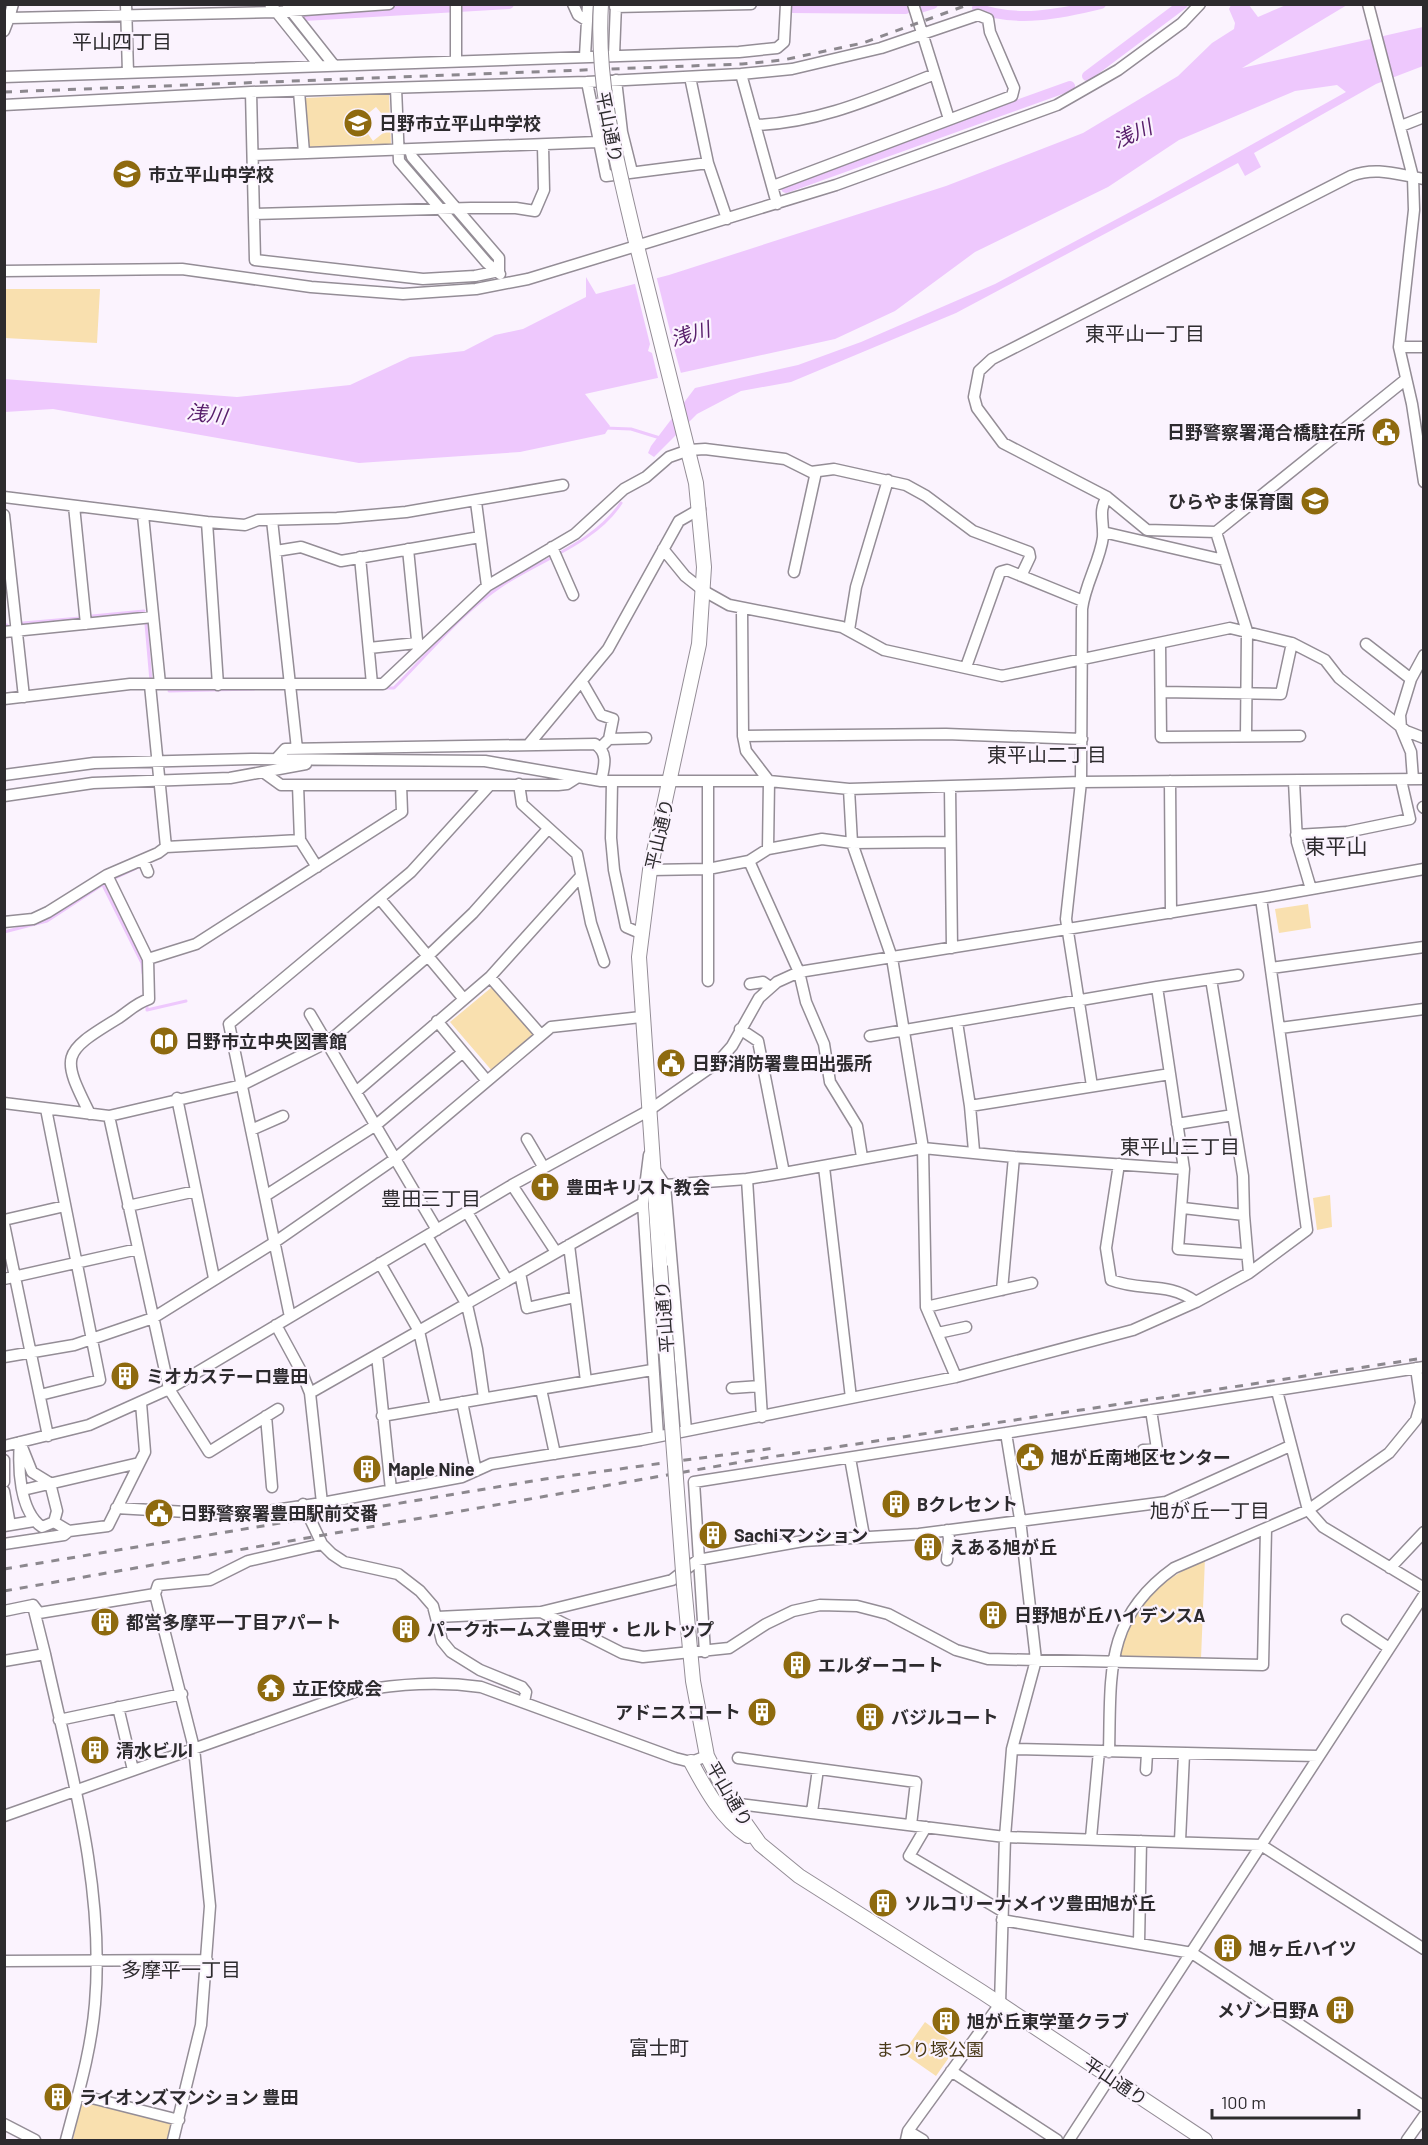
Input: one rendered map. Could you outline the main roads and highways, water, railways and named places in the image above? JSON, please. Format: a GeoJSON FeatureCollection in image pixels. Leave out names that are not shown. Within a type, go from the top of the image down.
{"type":"FeatureCollection","features":[{"type":"Feature","properties":{"kind":"main road","name":"平山通り"},"geometry":{"type":"LineString","coordinates":[[611,5],[600,61],[605,107],[687,444],[700,509],[704,591],[699,644],[650,870],[640,933],[641,1017],[684,1585],[698,1653],[698,1718],[707,1756],[731,1803],[760,1844],[799,1876],[1000,2004],[1205,2140]]}},
{"type":"Feature","properties":{"kind":"main road"},"geometry":{"type":"LineString","coordinates":[[691,1762],[717,1806],[738,1829],[760,1844]]}},
{"type":"Feature","properties":{"kind":"water","name":"浅川"},"geometry":{"type":"Polygon","coordinates":[[[1231,5],[1249,5],[1258,17],[1286,5],[1347,5],[1242,68],[1423,27],[1423,66],[1376,84],[1254,153],[1261,167],[1245,176],[1238,163],[956,313],[791,382],[741,391],[697,414],[654,457],[648,453],[651,446],[695,388],[798,365],[861,342],[995,284],[1147,203],[1346,92],[1337,85],[1295,91],[1179,140],[1108,187],[975,252],[895,311],[835,339],[585,394],[610,426],[605,434],[520,452],[359,463],[53,409],[5,412],[4,379],[237,397],[350,385],[410,357],[464,351],[495,335],[523,329],[586,297],[586,277],[596,294],[669,275],[946,186],[1083,133],[1178,76],[1212,43],[1234,29],[1235,23],[1229,9],[1231,5]]]}},
{"type":"Feature","properties":{"kind":"waterway"},"geometry":{"type":"LineString","coordinates":[[304,16],[509,4]]}},
{"type":"Feature","properties":{"kind":"waterway"},"geometry":{"type":"LineString","coordinates":[[920,8],[933,4]]}},
{"type":"Feature","properties":{"kind":"waterway"},"geometry":{"type":"LineString","coordinates":[[977,8],[992,13],[1023,16],[1054,14],[1101,4]]}},
{"type":"Feature","properties":{"kind":"waterway"},"geometry":{"type":"LineString","coordinates":[[1087,76],[1183,4]]}},
{"type":"Feature","properties":{"kind":"waterway"},"geometry":{"type":"LineString","coordinates":[[791,8],[906,9]]}},
{"type":"Feature","properties":{"kind":"waterway"},"geometry":{"type":"LineString","coordinates":[[786,188],[1070,86]]}},
{"type":"Feature","properties":{"kind":"waterway"},"geometry":{"type":"LineString","coordinates":[[605,428],[631,429],[660,438]]}},
{"type":"Feature","properties":{"kind":"waterway"},"geometry":{"type":"LineString","coordinates":[[384,688],[394,688],[459,621],[486,597],[516,577],[582,540],[610,517],[621,503]]}},
{"type":"Feature","properties":{"kind":"waterway"},"geometry":{"type":"LineString","coordinates":[[92,616],[144,611]]}},
{"type":"Feature","properties":{"kind":"waterway"},"geometry":{"type":"LineString","coordinates":[[23,623],[80,618]]}},
{"type":"Feature","properties":{"kind":"waterway"},"geometry":{"type":"LineString","coordinates":[[146,624],[151,681]]}},
{"type":"Feature","properties":{"kind":"waterway"},"geometry":{"type":"LineString","coordinates":[[169,691],[254,689]]}},
{"type":"Feature","properties":{"kind":"waterway"},"geometry":{"type":"LineString","coordinates":[[113,879],[141,866]]}},
{"type":"Feature","properties":{"kind":"waterway"},"geometry":{"type":"LineString","coordinates":[[4,932],[47,921],[102,885]]}},
{"type":"Feature","properties":{"kind":"waterway"},"geometry":{"type":"LineString","coordinates":[[103,885],[142,963],[143,973]]}},
{"type":"Feature","properties":{"kind":"waterway"},"geometry":{"type":"LineString","coordinates":[[147,1003],[147,1010],[186,1001]]}},
{"type":"Feature","properties":{"kind":"railway"},"geometry":{"type":"LineString","coordinates":[[4,92],[742,64],[783,60],[863,43],[970,4]]}},
{"type":"Feature","properties":{"kind":"railway"},"geometry":{"type":"LineString","coordinates":[[4,1591],[764,1458],[1424,1358]]}},
{"type":"Feature","properties":{"kind":"railway"},"geometry":{"type":"LineString","coordinates":[[4,1569],[545,1479],[775,1448]]}},
{"type":"Feature","properties":{"kind":"place","name":"日野市立平山中学校"},"geometry":{"type":"Point","coordinates":[358,123]}},
{"type":"Feature","properties":{"kind":"place","name":"市立平山中学校"},"geometry":{"type":"Point","coordinates":[127,174]}},
{"type":"Feature","properties":{"kind":"place","name":"日野警察署滝合橋駐在所"},"geometry":{"type":"Point","coordinates":[1386,432]}},
{"type":"Feature","properties":{"kind":"place","name":"ひらやま保育園"},"geometry":{"type":"Point","coordinates":[1315,501]}},
{"type":"Feature","properties":{"kind":"place","name":"日野市立中央図書館"},"geometry":{"type":"Point","coordinates":[164,1041]}},
{"type":"Feature","properties":{"kind":"place","name":"日野消防署豊田出張所"},"geometry":{"type":"Point","coordinates":[671,1063]}},
{"type":"Feature","properties":{"kind":"place","name":"豊田キリスト教会"},"geometry":{"type":"Point","coordinates":[545,1187]}},
{"type":"Feature","properties":{"kind":"place","name":"ミオカステーロ豊田"},"geometry":{"type":"Point","coordinates":[125,1376]}},
{"type":"Feature","properties":{"kind":"place","name":"旭が丘南地区センター"},"geometry":{"type":"Point","coordinates":[1030,1457]}},
{"type":"Feature","properties":{"kind":"place","name":"Maple Nine"},"geometry":{"type":"Point","coordinates":[367,1469]}},
{"type":"Feature","properties":{"kind":"place","name":"Bクレセント"},"geometry":{"type":"Point","coordinates":[896,1504]}},
{"type":"Feature","properties":{"kind":"place","name":"日野警察署豊田駅前交番"},"geometry":{"type":"Point","coordinates":[159,1513]}},
{"type":"Feature","properties":{"kind":"place","name":"Sachiマンション"},"geometry":{"type":"Point","coordinates":[713,1535]}},
{"type":"Feature","properties":{"kind":"place","name":"えある旭が丘"},"geometry":{"type":"Point","coordinates":[928,1547]}},
{"type":"Feature","properties":{"kind":"place","name":"日野旭が丘ハイデンスA"},"geometry":{"type":"Point","coordinates":[993,1615]}},
{"type":"Feature","properties":{"kind":"place","name":"都営多摩平一丁目アパート"},"geometry":{"type":"Point","coordinates":[105,1622]}},
{"type":"Feature","properties":{"kind":"place","name":"パークホームズ豊田ザ・ヒルトップ"},"geometry":{"type":"Point","coordinates":[406,1629]}},
{"type":"Feature","properties":{"kind":"place","name":"エルダーコート"},"geometry":{"type":"Point","coordinates":[797,1665]}},
{"type":"Feature","properties":{"kind":"place","name":"立正佼成会"},"geometry":{"type":"Point","coordinates":[271,1688]}},
{"type":"Feature","properties":{"kind":"place","name":"アドニスコート"},"geometry":{"type":"Point","coordinates":[762,1712]}},
{"type":"Feature","properties":{"kind":"place","name":"バジルコート"},"geometry":{"type":"Point","coordinates":[870,1717]}},
{"type":"Feature","properties":{"kind":"place","name":"清水ビルI"},"geometry":{"type":"Point","coordinates":[95,1750]}},
{"type":"Feature","properties":{"kind":"place","name":"ソルコリーナメイツ豊田旭が丘"},"geometry":{"type":"Point","coordinates":[883,1903]}},
{"type":"Feature","properties":{"kind":"place","name":"旭ヶ丘ハイツ"},"geometry":{"type":"Point","coordinates":[1228,1948]}},
{"type":"Feature","properties":{"kind":"place","name":"メゾン日野A"},"geometry":{"type":"Point","coordinates":[1340,2010]}},
{"type":"Feature","properties":{"kind":"place","name":"旭が丘東学童クラブ"},"geometry":{"type":"Point","coordinates":[946,2021]}},
{"type":"Feature","properties":{"kind":"place","name":"ライオンズマンション 豊田"},"geometry":{"type":"Point","coordinates":[58,2097]}},
{"type":"Feature","properties":{"kind":"district","name":"平山四丁目"},"geometry":{"type":"Point","coordinates":[122,41]}},
{"type":"Feature","properties":{"kind":"district","name":"東平山一丁目"},"geometry":{"type":"Point","coordinates":[1145,333]}},
{"type":"Feature","properties":{"kind":"district","name":"東平山二丁目"},"geometry":{"type":"Point","coordinates":[1047,754]}},
{"type":"Feature","properties":{"kind":"district","name":"東平山"},"geometry":{"type":"Point","coordinates":[1336,845]}},
{"type":"Feature","properties":{"kind":"district","name":"東平山三丁目"},"geometry":{"type":"Point","coordinates":[1180,1146]}},
{"type":"Feature","properties":{"kind":"district","name":"豊田三丁目"},"geometry":{"type":"Point","coordinates":[431,1198]}},
{"type":"Feature","properties":{"kind":"district","name":"旭が丘一丁目"},"geometry":{"type":"Point","coordinates":[1210,1510]}},
{"type":"Feature","properties":{"kind":"district","name":"多摩平一丁目"},"geometry":{"type":"Point","coordinates":[181,1969]}},
{"type":"Feature","properties":{"kind":"district","name":"富士町"},"geometry":{"type":"Point","coordinates":[659,2047]}},
{"type":"Feature","properties":{"kind":"park label","name":"まつり塚公園"},"geometry":{"type":"Point","coordinates":[930,2049]}}]}
